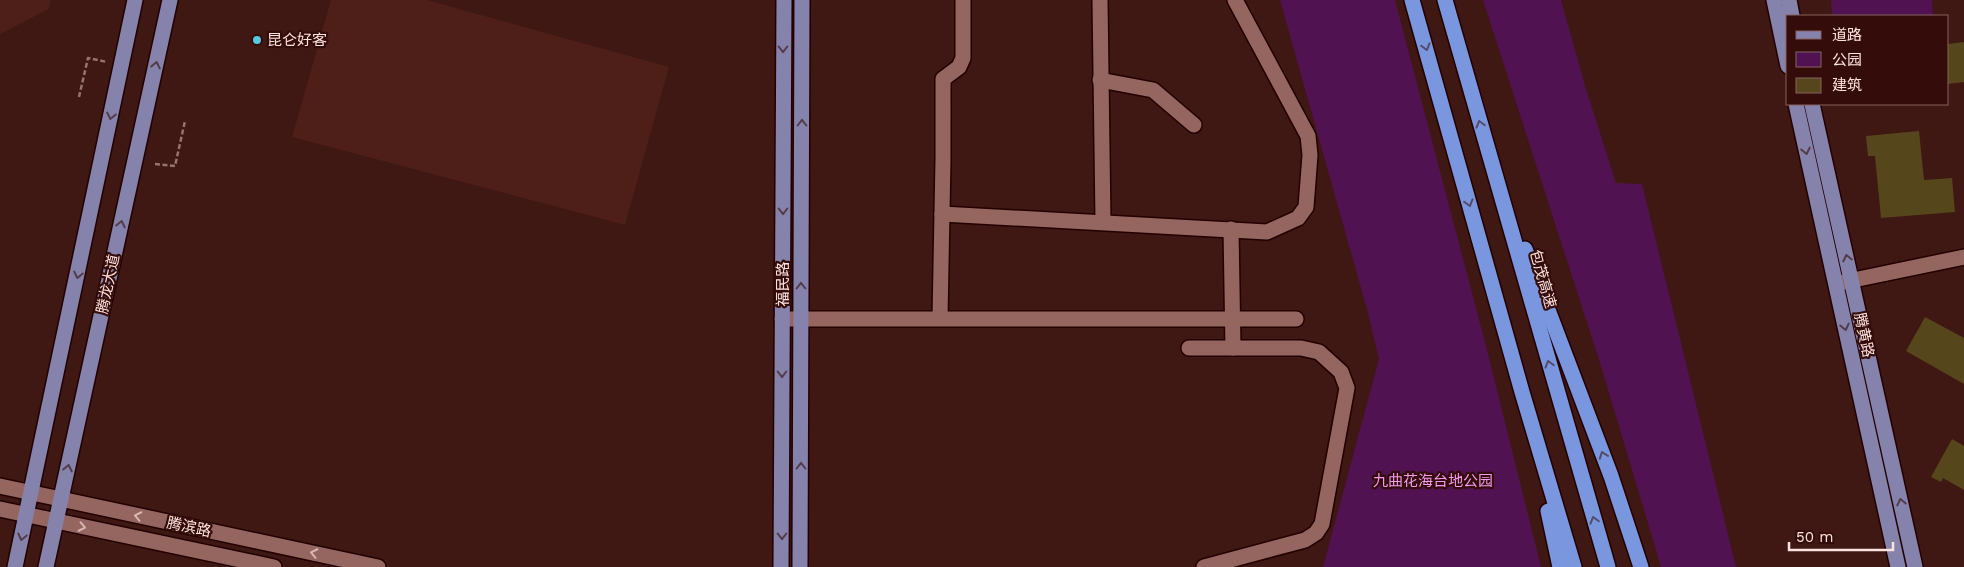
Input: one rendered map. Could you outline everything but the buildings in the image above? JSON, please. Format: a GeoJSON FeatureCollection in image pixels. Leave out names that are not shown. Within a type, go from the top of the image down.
{"type":"FeatureCollection","features":[{"type":"Feature","properties":{"kind":"highway"},"geometry":{"type":"LineString","coordinates":[[1412,0],[1522,392],[1574,567]]}},
{"type":"Feature","properties":{"kind":"highway","name":"包茂高速"},"geometry":{"type":"LineString","coordinates":[[1445,0],[1608,567]]}},
{"type":"Feature","properties":{"kind":"highway"},"geometry":{"type":"LineString","coordinates":[[1488,149],[1582,398],[1641,567]]}},
{"type":"Feature","properties":{"kind":"highway"},"geometry":{"type":"LineString","coordinates":[[1522,392],[1560,567]]}},
{"type":"Feature","properties":{"kind":"main road","name":"腾龙大道"},"geometry":{"type":"LineString","coordinates":[[16,567],[136,0]]}},
{"type":"Feature","properties":{"kind":"main road","name":"腾龙大道"},"geometry":{"type":"LineString","coordinates":[[46,567],[170,0]]}},
{"type":"Feature","properties":{"kind":"main road","name":"福民路"},"geometry":{"type":"LineString","coordinates":[[782,567],[784,0]]}},
{"type":"Feature","properties":{"kind":"main road","name":"福民路"},"geometry":{"type":"LineString","coordinates":[[800,567],[802,0]]}},
{"type":"Feature","properties":{"kind":"main road"},"geometry":{"type":"LineString","coordinates":[[1774,0],[1786,57]]}},
{"type":"Feature","properties":{"kind":"main road"},"geometry":{"type":"LineString","coordinates":[[1789,0],[1792,15]]}},
{"type":"Feature","properties":{"kind":"main road","name":"腾黄路"},"geometry":{"type":"LineString","coordinates":[[1796,105],[1898,567]]}},
{"type":"Feature","properties":{"kind":"main road","name":"腾黄路"},"geometry":{"type":"LineString","coordinates":[[1812,105],[1915,567]]}},
{"type":"Feature","properties":{"kind":"street"},"geometry":{"type":"LineString","coordinates":[[940,318],[943,79],[959,68],[964,58],[964,0]]}},
{"type":"Feature","properties":{"kind":"street"},"geometry":{"type":"LineString","coordinates":[[1100,0],[1103,222]]}},
{"type":"Feature","properties":{"kind":"street"},"geometry":{"type":"LineString","coordinates":[[942,214],[1267,232],[1298,218],[1306,207],[1310,155],[1308,136],[1235,0]]}},
{"type":"Feature","properties":{"kind":"street"},"geometry":{"type":"LineString","coordinates":[[1100,80],[1153,90],[1194,125]]}},
{"type":"Feature","properties":{"kind":"street"},"geometry":{"type":"LineString","coordinates":[[1232,229],[1233,348]]}},
{"type":"Feature","properties":{"kind":"street"},"geometry":{"type":"LineString","coordinates":[[1835,284],[1964,258]]}},
{"type":"Feature","properties":{"kind":"street"},"geometry":{"type":"LineString","coordinates":[[782,319],[1296,320]]}},
{"type":"Feature","properties":{"kind":"street"},"geometry":{"type":"LineString","coordinates":[[1189,348],[1301,348],[1319,352],[1341,372],[1347,388],[1322,524],[1316,533],[1305,540],[1204,567]]}},
{"type":"Feature","properties":{"kind":"street","name":"腾滨路"},"geometry":{"type":"LineString","coordinates":[[0,486],[378,567]]}},
{"type":"Feature","properties":{"kind":"street","name":"腾滨路"},"geometry":{"type":"LineString","coordinates":[[0,509],[274,567]]}},
{"type":"Feature","properties":{"kind":"path"},"geometry":{"type":"LineString","coordinates":[[79,97],[88,58],[107,62]]}},
{"type":"Feature","properties":{"kind":"path"},"geometry":{"type":"LineString","coordinates":[[155,164],[175,166],[185,121]]}},
{"type":"Feature","properties":{"kind":"shaded area"},"geometry":{"type":"Polygon","coordinates":[[[0,0],[51,0],[49,9],[0,34],[0,0]]]}},
{"type":"Feature","properties":{"kind":"shaded area"},"geometry":{"type":"Polygon","coordinates":[[[331,0],[427,0],[669,67],[625,225],[292,137],[331,0]]]}},
{"type":"Feature","properties":{"kind":"green space","name":"九曲花海台地公园"},"geometry":{"type":"Polygon","coordinates":[[[1280,0],[1395,0],[1486,346],[1541,567],[1323,567],[1379,359],[1368,313],[1280,0]]]}},
{"type":"Feature","properties":{"kind":"green space"},"geometry":{"type":"Polygon","coordinates":[[[1483,0],[1561,0],[1586,89],[1616,183],[1642,184],[1736,567],[1661,567],[1601,366],[1483,0]]]}},
{"type":"Feature","properties":{"kind":"green space"},"geometry":{"type":"Polygon","coordinates":[[[1831,0],[1932,0],[1933,15],[1832,15],[1831,0]]]}},
{"type":"Feature","properties":{"kind":"place","name":"昆仑好客"},"geometry":{"type":"Point","coordinates":[257,40]}}]}
